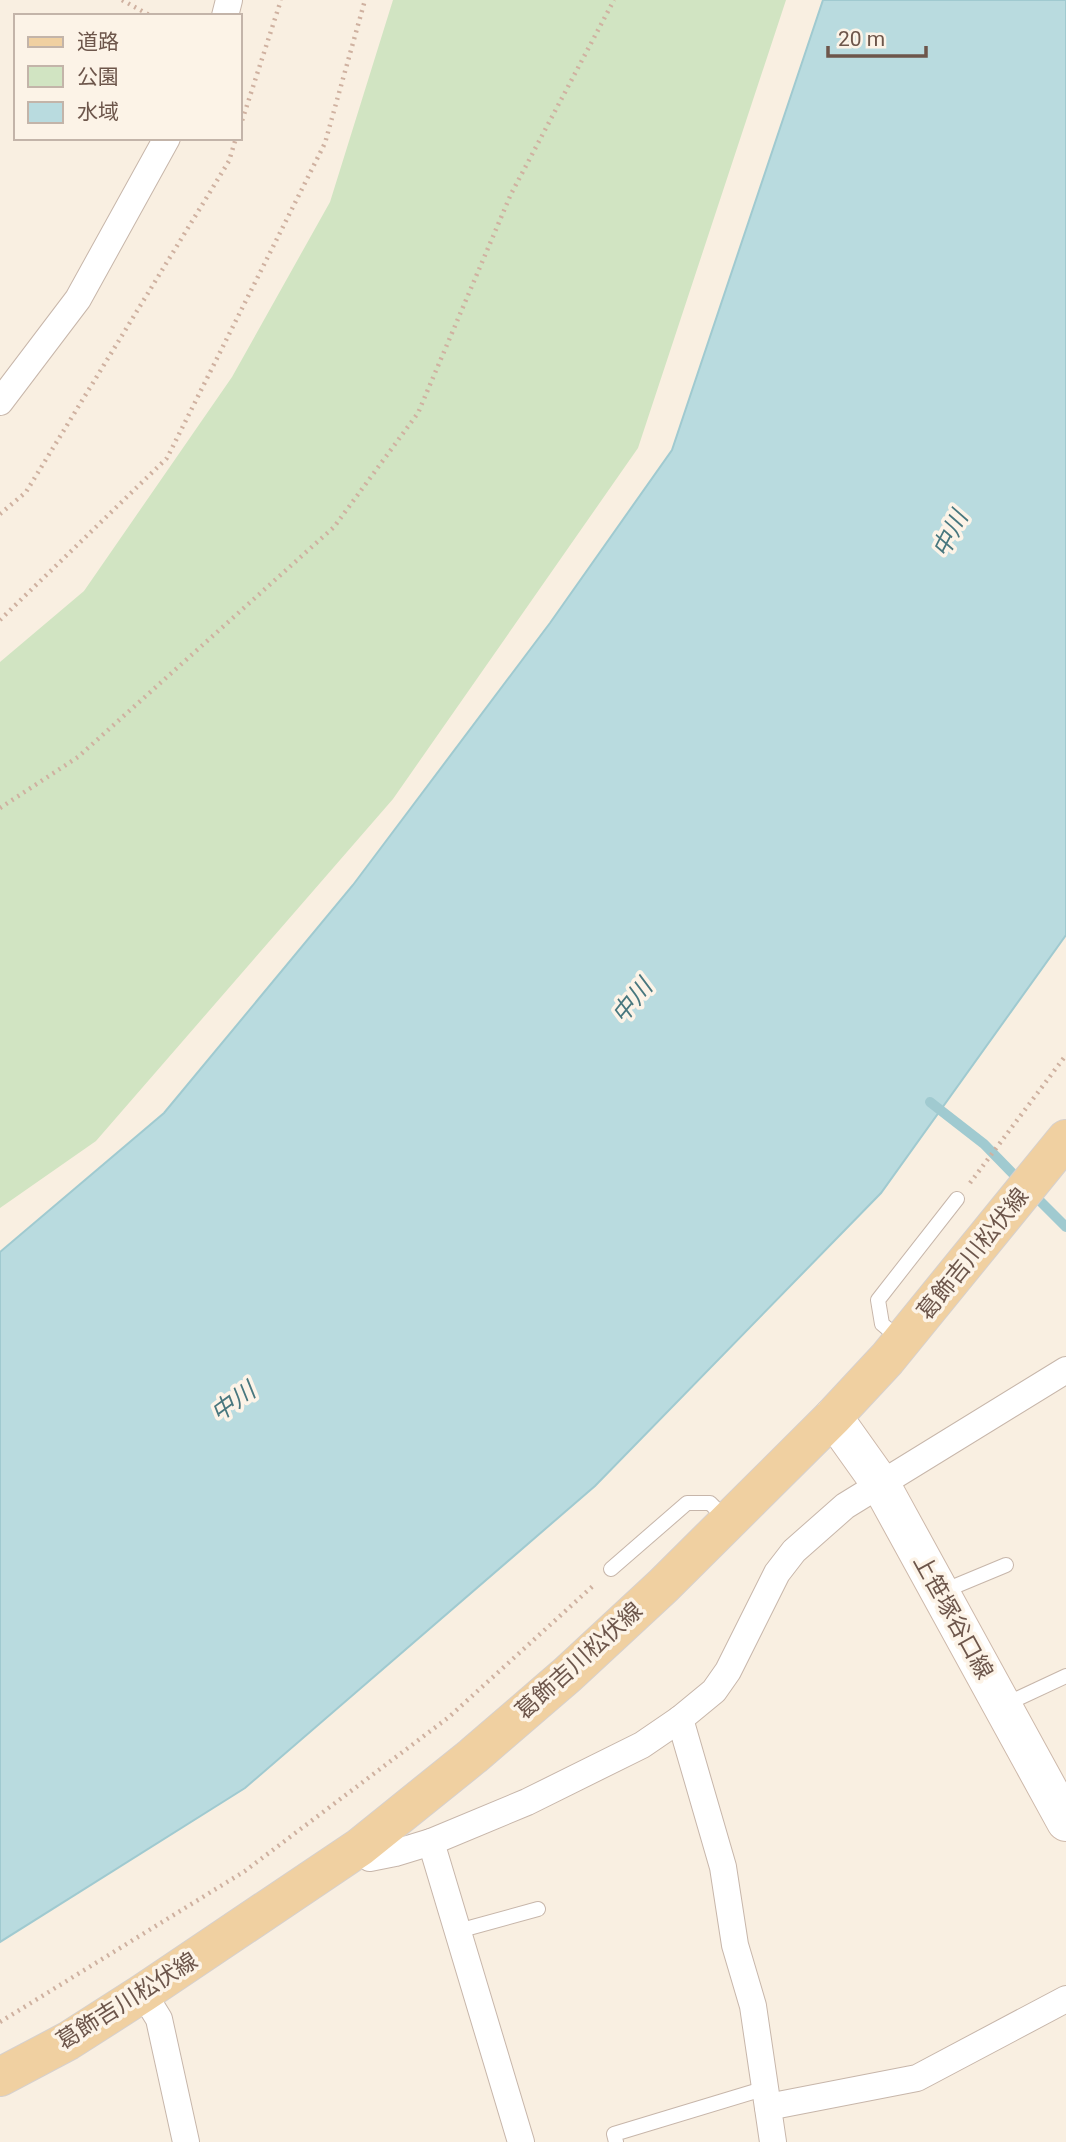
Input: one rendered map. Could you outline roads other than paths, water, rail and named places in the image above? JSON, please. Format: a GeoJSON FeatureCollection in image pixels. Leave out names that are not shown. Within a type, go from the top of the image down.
{"type":"FeatureCollection","features":[{"type":"Feature","properties":{"kind":"main road","name":"葛飾吉川松伏線"},"geometry":{"type":"LineString","coordinates":[[0,2077],[68,2040],[143,1993],[360,1847],[566,1675],[663,1586],[833,1417],[902,1341],[1066,1139]]}},
{"type":"Feature","properties":{"kind":"main road","name":"上笹塚谷口線"},"geometry":{"type":"LineString","coordinates":[[833,1417],[880,1483],[1066,1822]]}},
{"type":"Feature","properties":{"kind":"street"},"geometry":{"type":"LineString","coordinates":[[0,402],[78,299],[166,140]]}},
{"type":"Feature","properties":{"kind":"street"},"geometry":{"type":"LineString","coordinates":[[360,1847],[370,1857],[431,1842],[527,1802],[642,1745],[714,1691],[728,1671],[777,1573],[794,1551],[845,1506],[1066,1370]]}},
{"type":"Feature","properties":{"kind":"street"},"geometry":{"type":"LineString","coordinates":[[680,1719],[723,1867],[735,1945],[753,2006],[774,2142]]}},
{"type":"Feature","properties":{"kind":"street"},"geometry":{"type":"LineString","coordinates":[[431,1842],[520,2142]]}},
{"type":"Feature","properties":{"kind":"street"},"geometry":{"type":"LineString","coordinates":[[143,1993],[159,2018],[186,2142]]}},
{"type":"Feature","properties":{"kind":"street"},"geometry":{"type":"LineString","coordinates":[[767,2098],[918,2078],[1066,1999]]}},
{"type":"Feature","properties":{"kind":"lane"},"geometry":{"type":"LineString","coordinates":[[902,1341],[882,1324],[878,1300],[957,1199]]}},
{"type":"Feature","properties":{"kind":"lane"},"geometry":{"type":"LineString","coordinates":[[611,1569],[687,1503],[710,1503],[728,1521]]}},
{"type":"Feature","properties":{"kind":"lane"},"geometry":{"type":"LineString","coordinates":[[940,1593],[1006,1565]]}},
{"type":"Feature","properties":{"kind":"lane"},"geometry":{"type":"LineString","coordinates":[[1002,1706],[1066,1676]]}},
{"type":"Feature","properties":{"kind":"lane"},"geometry":{"type":"LineString","coordinates":[[458,1931],[538,1909]]}},
{"type":"Feature","properties":{"kind":"lane"},"geometry":{"type":"LineString","coordinates":[[616,2142],[614,2134],[767,2098]]}},
{"type":"Feature","properties":{"kind":"water","name":"中川"},"geometry":{"type":"Polygon","coordinates":[[[823,0],[1066,0],[1066,935],[881,1193],[595,1486],[245,1788],[0,1942],[0,1252],[164,1113],[353,885],[550,623],[672,450],[823,0]]]}},
{"type":"Feature","properties":{"kind":"waterway"},"geometry":{"type":"LineString","coordinates":[[930,1102],[984,1144],[1021,1182]]}},
{"type":"Feature","properties":{"kind":"waterway"},"geometry":{"type":"LineString","coordinates":[[1032,1193],[1066,1227]]}}]}
